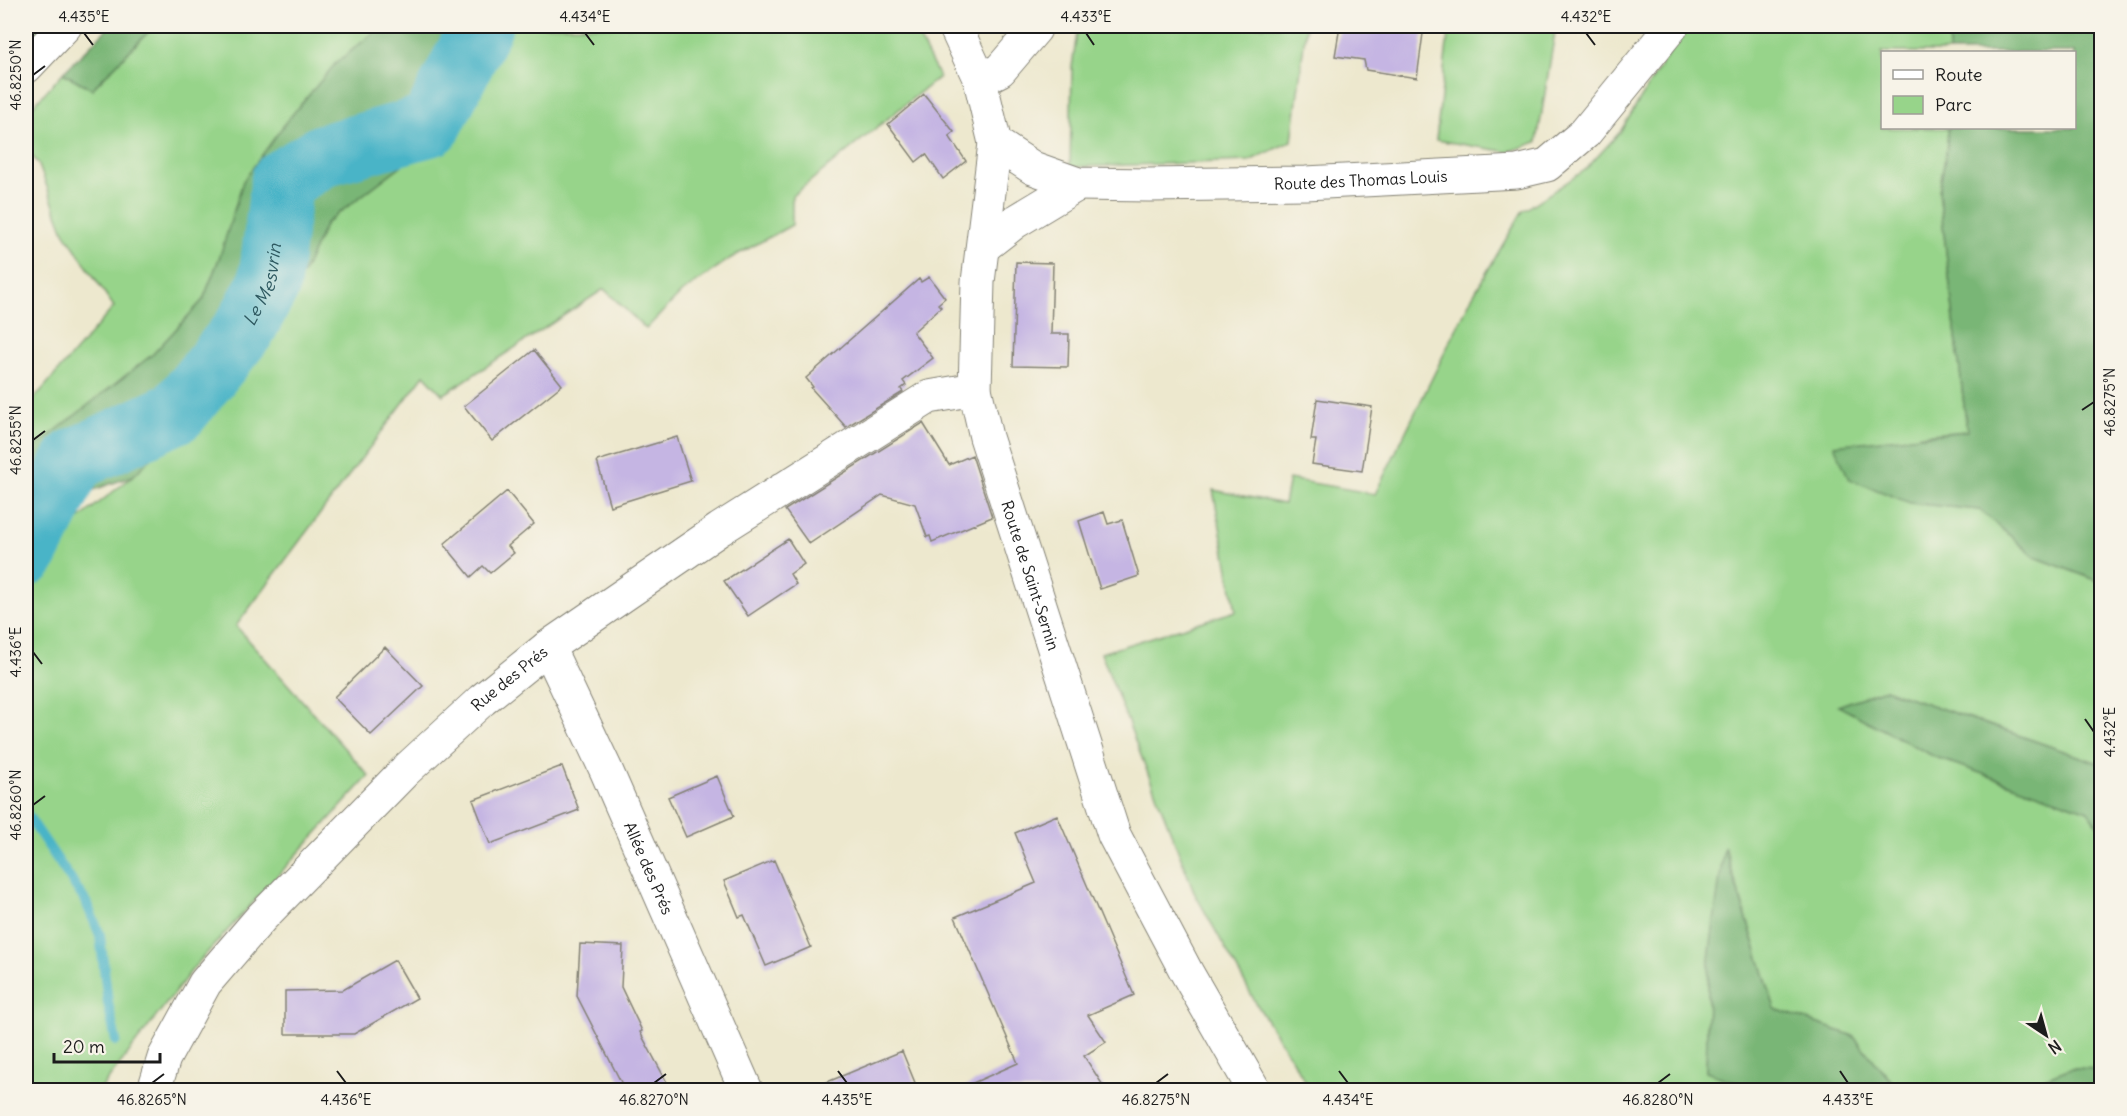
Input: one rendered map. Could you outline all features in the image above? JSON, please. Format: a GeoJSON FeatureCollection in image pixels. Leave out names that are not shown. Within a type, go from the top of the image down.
{"type":"FeatureCollection","features":[{"type":"Feature","properties":{"kind":"street"},"geometry":{"type":"LineString","coordinates":[[26,67],[65,26]]}},
{"type":"Feature","properties":{"kind":"street","name":"Route de Saint-Sernin"},"geometry":{"type":"LineString","coordinates":[[955,26],[980,80],[995,143],[978,282],[975,389],[986,437],[1114,835],[1187,973],[1254,1090]]}},
{"type":"Feature","properties":{"kind":"street"},"geometry":{"type":"LineString","coordinates":[[980,80],[1000,70],[1036,26]]}},
{"type":"Feature","properties":{"kind":"street","name":"Route des Thomas Louis"},"geometry":{"type":"LineString","coordinates":[[995,143],[1033,168],[1078,184],[1306,183],[1517,172],[1547,165],[1585,133],[1672,26]]}},
{"type":"Feature","properties":{"kind":"street"},"geometry":{"type":"LineString","coordinates":[[982,248],[1015,222],[1078,184]]}},
{"type":"Feature","properties":{"kind":"street","name":"Rue des Prés"},"geometry":{"type":"LineString","coordinates":[[154,1090],[165,1058],[205,983],[261,918],[414,763],[482,700],[548,647],[720,529],[929,397],[975,389]]}},
{"type":"Feature","properties":{"kind":"street","name":"Allée des Prés"},"geometry":{"type":"LineString","coordinates":[[548,647],[606,770],[746,1090]]}},
{"type":"Feature","properties":{"kind":"green space"},"geometry":{"type":"Polygon","coordinates":[[[26,26],[52,26],[26,55],[26,26]]]}},
{"type":"Feature","properties":{"kind":"green space"},"geometry":{"type":"Polygon","coordinates":[[[110,26],[154,26],[92,89],[63,73],[110,26]]]}},
{"type":"Feature","properties":{"kind":"green space"},"geometry":{"type":"Polygon","coordinates":[[[154,26],[382,26],[335,64],[220,256],[203,300],[153,354],[26,454],[26,408],[114,307],[64,232],[38,163],[26,150],[26,113],[63,73],[92,89],[154,26]]]}},
{"type":"Feature","properties":{"kind":"green space"},"geometry":{"type":"Polygon","coordinates":[[[382,26],[509,26],[491,71],[436,139],[326,223],[303,273],[252,359],[133,476],[42,508],[26,532],[26,454],[153,354],[203,300],[220,256],[243,181],[286,122],[335,64],[382,26]]]}},
{"type":"Feature","properties":{"kind":"green space"},"geometry":{"type":"Polygon","coordinates":[[[509,26],[913,26],[939,77],[792,196],[792,225],[731,258],[681,293],[646,329],[604,289],[443,395],[424,375],[236,626],[369,776],[195,966],[100,1090],[26,1090],[26,589],[71,525],[133,476],[303,273],[326,223],[436,139],[491,71],[509,26]]]}},
{"type":"Feature","properties":{"kind":"green space"},"geometry":{"type":"Polygon","coordinates":[[[1078,26],[1306,26],[1292,141],[1249,161],[1070,167],[1072,67],[1078,26]]]}},
{"type":"Feature","properties":{"kind":"green space"},"geometry":{"type":"Polygon","coordinates":[[[1449,26],[1556,26],[1537,142],[1508,152],[1436,140],[1449,26]]]}},
{"type":"Feature","properties":{"kind":"green space"},"geometry":{"type":"Polygon","coordinates":[[[1694,26],[1949,26],[1949,51],[1881,51],[1881,129],[1948,129],[1939,191],[1967,431],[1919,435],[1910,503],[1980,510],[2035,557],[2101,582],[2101,764],[1885,689],[1839,706],[1935,757],[2088,811],[2101,829],[2101,1069],[2071,1068],[2014,1090],[1899,1090],[1853,1036],[1775,1009],[1725,848],[1709,959],[1706,1071],[1757,1090],[1311,1090],[1256,1003],[1195,894],[1101,653],[1236,611],[1213,490],[1284,504],[1289,479],[1375,494],[1471,299],[1522,212],[1585,170],[1620,132],[1678,38],[1694,26]]]}},
{"type":"Feature","properties":{"kind":"green space"},"geometry":{"type":"Polygon","coordinates":[[[1949,26],[2101,26],[2101,582],[2035,557],[1980,510],[1910,503],[1849,479],[1834,445],[1967,431],[1939,191],[1948,129],[2076,129],[2076,51],[1949,51],[1949,26]]]}},
{"type":"Feature","properties":{"kind":"green space"},"geometry":{"type":"Polygon","coordinates":[[[1885,689],[2101,764],[2101,829],[2088,811],[1935,757],[1838,706],[1885,689]]]}},
{"type":"Feature","properties":{"kind":"green space"},"geometry":{"type":"Polygon","coordinates":[[[1724,847],[1775,1009],[1853,1036],[1899,1090],[1757,1090],[1706,1072],[1709,959],[1724,847]]]}},
{"type":"Feature","properties":{"kind":"green space"},"geometry":{"type":"Polygon","coordinates":[[[2071,1068],[2101,1069],[2101,1090],[2014,1090],[2071,1068]]]}},
{"type":"Feature","properties":{"kind":"building"},"geometry":{"type":"Polygon","coordinates":[[[1340,26],[1424,26],[1417,78],[1366,70],[1364,60],[1335,56],[1340,26]]]}},
{"type":"Feature","properties":{"kind":"building"},"geometry":{"type":"Polygon","coordinates":[[[924,94],[954,132],[949,136],[966,161],[943,179],[926,154],[916,162],[888,124],[924,94]]]}},
{"type":"Feature","properties":{"kind":"building"},"geometry":{"type":"Polygon","coordinates":[[[1016,262],[1053,263],[1051,334],[1069,334],[1068,367],[1013,366],[1016,262]]]}},
{"type":"Feature","properties":{"kind":"building"},"geometry":{"type":"Polygon","coordinates":[[[929,277],[945,298],[938,304],[941,307],[913,332],[933,358],[903,381],[906,385],[901,389],[903,392],[846,427],[811,388],[813,387],[806,378],[919,279],[921,282],[929,277]]]}},
{"type":"Feature","properties":{"kind":"building"},"geometry":{"type":"Polygon","coordinates":[[[534,350],[562,385],[492,441],[464,406],[534,350]]]}},
{"type":"Feature","properties":{"kind":"building"},"geometry":{"type":"Polygon","coordinates":[[[1317,399],[1372,407],[1362,471],[1312,464],[1316,440],[1311,440],[1317,399]]]}},
{"type":"Feature","properties":{"kind":"building"},"geometry":{"type":"Polygon","coordinates":[[[923,423],[949,465],[972,455],[992,517],[932,542],[930,536],[927,537],[915,504],[882,495],[809,544],[785,510],[923,423]]]}},
{"type":"Feature","properties":{"kind":"building"},"geometry":{"type":"Polygon","coordinates":[[[677,437],[691,481],[610,506],[597,461],[677,437]]]}},
{"type":"Feature","properties":{"kind":"building"},"geometry":{"type":"Polygon","coordinates":[[[507,491],[534,524],[508,546],[514,553],[490,573],[483,566],[471,577],[444,544],[507,491]]]}},
{"type":"Feature","properties":{"kind":"building"},"geometry":{"type":"Polygon","coordinates":[[[1104,512],[1108,524],[1122,520],[1139,576],[1100,589],[1079,521],[1104,512]]]}},
{"type":"Feature","properties":{"kind":"building"},"geometry":{"type":"Polygon","coordinates":[[[788,539],[804,564],[790,574],[796,584],[748,616],[724,581],[788,539]]]}},
{"type":"Feature","properties":{"kind":"building"},"geometry":{"type":"Polygon","coordinates":[[[385,647],[423,686],[371,735],[334,697],[385,647]]]}},
{"type":"Feature","properties":{"kind":"building"},"geometry":{"type":"Polygon","coordinates":[[[562,766],[579,810],[490,844],[473,800],[562,766]]]}},
{"type":"Feature","properties":{"kind":"building"},"geometry":{"type":"Polygon","coordinates":[[[717,776],[734,816],[686,837],[668,797],[717,776]]]}},
{"type":"Feature","properties":{"kind":"building"},"geometry":{"type":"Polygon","coordinates":[[[1057,815],[1134,995],[1088,1015],[1106,1042],[1084,1056],[1106,1090],[957,1090],[1018,1063],[955,917],[1036,883],[1015,833],[1057,815]]]}},
{"type":"Feature","properties":{"kind":"building"},"geometry":{"type":"Polygon","coordinates":[[[774,860],[811,947],[766,966],[744,915],[739,917],[724,881],[774,860]]]}},
{"type":"Feature","properties":{"kind":"building"},"geometry":{"type":"Polygon","coordinates":[[[580,944],[623,946],[621,987],[642,1031],[640,1032],[671,1090],[625,1090],[577,996],[580,944]]]}},
{"type":"Feature","properties":{"kind":"building"},"geometry":{"type":"Polygon","coordinates":[[[395,960],[417,998],[354,1034],[285,1034],[285,991],[343,990],[395,960]]]}},
{"type":"Feature","properties":{"kind":"building"},"geometry":{"type":"Polygon","coordinates":[[[902,1051],[918,1090],[808,1090],[902,1051]]]}},
{"type":"Feature","properties":{"kind":"waterway","name":"Le Mesvrin"},"geometry":{"type":"LineString","coordinates":[[26,555],[74,460],[177,412],[245,328],[269,284],[282,181],[324,155],[431,125],[481,26]]}},
{"type":"Feature","properties":{"kind":"waterway"},"geometry":{"type":"LineString","coordinates":[[26,813],[86,902],[100,935],[108,1003],[116,1041]]}}]}
